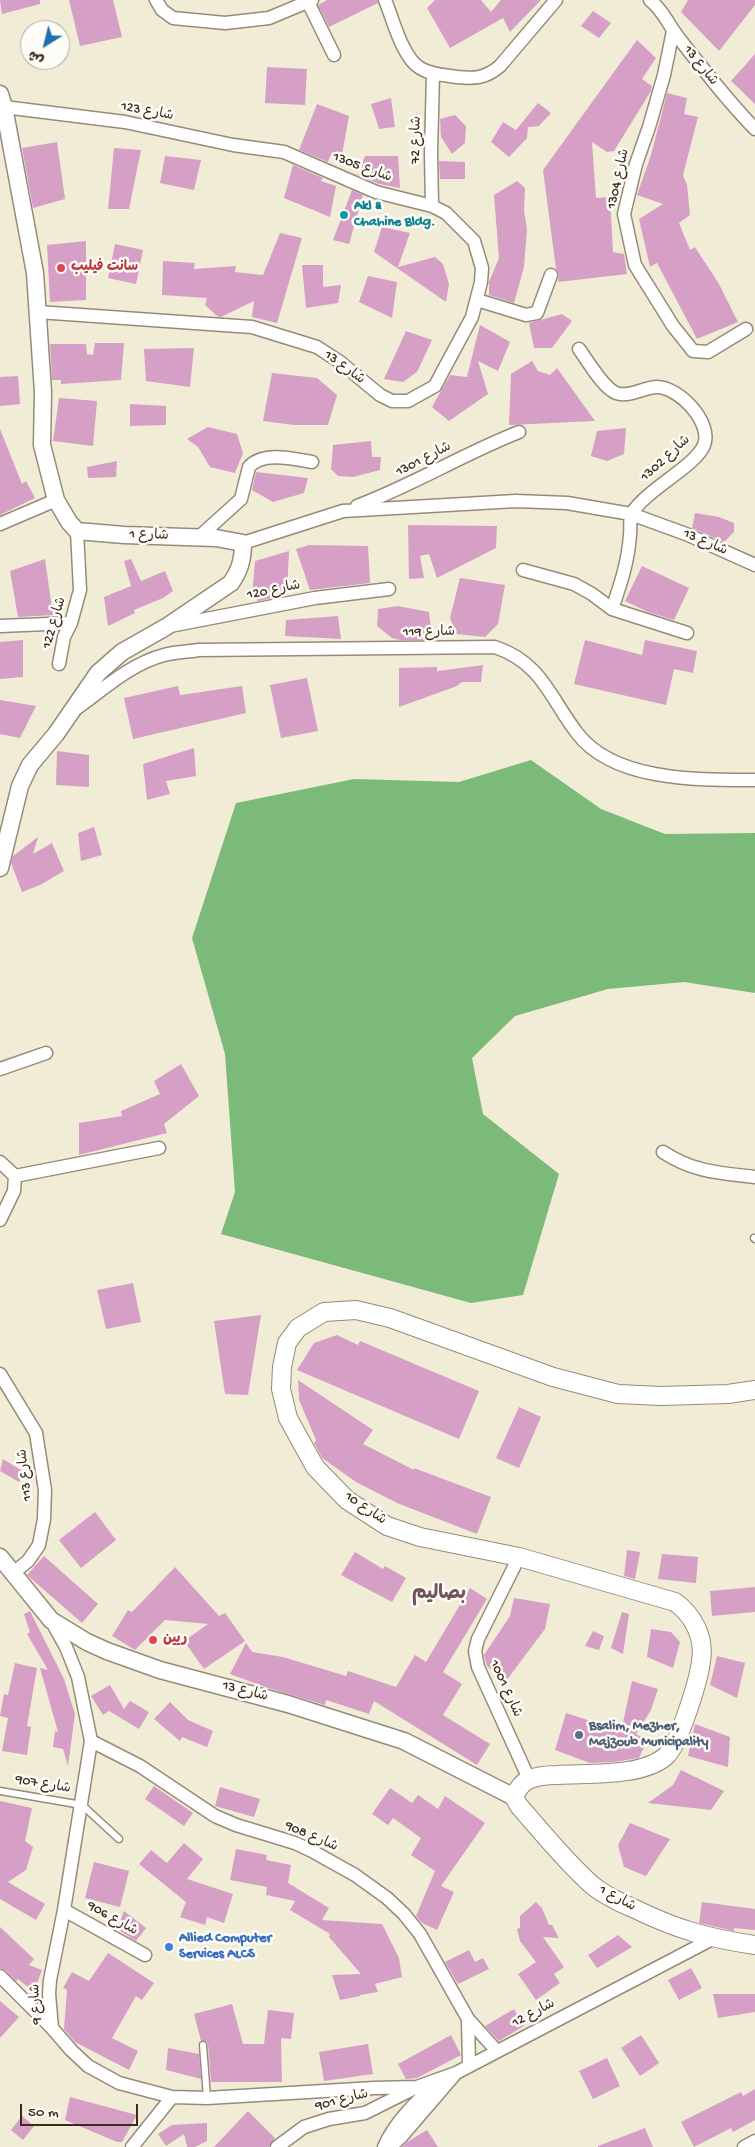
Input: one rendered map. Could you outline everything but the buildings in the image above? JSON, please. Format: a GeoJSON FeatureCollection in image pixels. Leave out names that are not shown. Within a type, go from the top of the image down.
{"type":"FeatureCollection","features":[{"type":"Feature","properties":{"kind":"main road","name":"شارع 10"},"geometry":{"type":"LineString","coordinates":[[529,1779],[552,1775],[632,1770],[654,1764],[667,1755],[677,1740],[700,1667],[703,1650],[694,1621],[685,1609],[675,1602],[519,1557],[420,1537],[387,1526],[347,1500],[315,1467],[288,1418],[281,1389],[282,1366],[288,1343],[298,1328],[324,1312],[356,1310],[390,1318],[553,1377],[618,1394],[660,1396],[728,1394],[755,1390]]}},
{"type":"Feature","properties":{"kind":"main road"},"geometry":{"type":"LineString","coordinates":[[514,1797],[529,1779]]}},
{"type":"Feature","properties":{"kind":"main road","name":"شارع 1"},"geometry":{"type":"LineString","coordinates":[[514,1797],[519,1806],[570,1864],[594,1886],[624,1904],[684,1930],[714,1938],[755,1945]]}},
{"type":"Feature","properties":{"kind":"street"},"geometry":{"type":"LineString","coordinates":[[156,0],[162,10],[173,18],[225,23],[269,18],[310,1],[334,55]]}},
{"type":"Feature","properties":{"kind":"street"},"geometry":{"type":"LineString","coordinates":[[385,0],[409,57],[419,68],[433,74],[480,78],[490,75],[500,66],[556,0]]}},
{"type":"Feature","properties":{"kind":"street","name":"شارع 13"},"geometry":{"type":"LineString","coordinates":[[650,0],[658,6],[673,31],[724,96],[755,129]]}},
{"type":"Feature","properties":{"kind":"street","name":"شارع 1304"},"geometry":{"type":"LineString","coordinates":[[673,31],[664,75],[650,127],[636,164],[624,214],[635,265],[672,326],[693,351],[708,352],[746,329]]}},
{"type":"Feature","properties":{"kind":"street","name":"شارع 72"},"geometry":{"type":"LineString","coordinates":[[432,206],[430,154],[433,74]]}},
{"type":"Feature","properties":{"kind":"street"},"geometry":{"type":"LineString","coordinates":[[2,100],[35,273],[42,392],[42,446],[56,500],[69,522],[77,530]]}},
{"type":"Feature","properties":{"kind":"street","name":"شارع 123"},"geometry":{"type":"LineString","coordinates":[[2,100],[125,122],[233,145],[284,152]]}},
{"type":"Feature","properties":{"kind":"street","name":"شارع 1305"},"geometry":{"type":"LineString","coordinates":[[284,152],[376,192],[432,206]]}},
{"type":"Feature","properties":{"kind":"street","name":"شارع 13"},"geometry":{"type":"LineString","coordinates":[[38,312],[252,327],[287,336],[317,347],[340,362],[380,396],[392,401],[408,401],[435,386],[459,343],[477,300],[482,268],[474,242],[446,214],[432,206]]}},
{"type":"Feature","properties":{"kind":"street"},"geometry":{"type":"LineString","coordinates":[[477,300],[526,315],[532,315],[537,312],[551,275]]}},
{"type":"Feature","properties":{"kind":"street","name":"شارع 1302"},"geometry":{"type":"LineString","coordinates":[[579,350],[605,384],[615,393],[630,393],[657,387],[669,389],[681,396],[704,424],[704,446],[688,463],[654,489],[631,514]]}},
{"type":"Feature","properties":{"kind":"street","name":"شارع 1301"},"geometry":{"type":"LineString","coordinates":[[343,511],[402,488],[456,460],[519,432]]}},
{"type":"Feature","properties":{"kind":"street"},"geometry":{"type":"LineString","coordinates":[[199,537],[241,499],[249,467],[252,463],[276,457],[312,462]]}},
{"type":"Feature","properties":{"kind":"street"},"geometry":{"type":"LineString","coordinates":[[0,524],[56,500]]}},
{"type":"Feature","properties":{"kind":"street","name":"شارع 13"},"geometry":{"type":"LineString","coordinates":[[243,543],[343,511],[516,501],[567,503],[631,514],[686,534],[755,565]]}},
{"type":"Feature","properties":{"kind":"street"},"geometry":{"type":"LineString","coordinates":[[612,609],[628,561],[631,514]]}},
{"type":"Feature","properties":{"kind":"street","name":"شارع 1"},"geometry":{"type":"LineString","coordinates":[[77,530],[124,535],[216,538],[243,543]]}},
{"type":"Feature","properties":{"kind":"street","name":"شارع 122"},"geometry":{"type":"LineString","coordinates":[[59,664],[64,637],[72,622],[80,590],[77,530]]}},
{"type":"Feature","properties":{"kind":"street"},"geometry":{"type":"LineString","coordinates":[[0,868],[20,786],[30,765],[56,734],[98,673],[122,652],[166,627],[231,583],[242,564],[243,543]]}},
{"type":"Feature","properties":{"kind":"street"},"geometry":{"type":"LineString","coordinates":[[523,570],[574,584],[592,594],[612,609],[687,633]]}},
{"type":"Feature","properties":{"kind":"street","name":"شارع 120"},"geometry":{"type":"LineString","coordinates":[[166,627],[314,598],[389,589]]}},
{"type":"Feature","properties":{"kind":"street"},"geometry":{"type":"LineString","coordinates":[[0,626],[72,622]]}},
{"type":"Feature","properties":{"kind":"street","name":"شارع 119"},"geometry":{"type":"LineString","coordinates":[[69,714],[116,678],[141,664],[163,655],[181,652],[232,649],[496,647],[512,653],[532,667],[578,734],[591,748],[609,758],[655,776],[714,780],[755,780]]}},
{"type":"Feature","properties":{"kind":"street"},"geometry":{"type":"LineString","coordinates":[[0,1069],[46,1053]]}},
{"type":"Feature","properties":{"kind":"street"},"geometry":{"type":"LineString","coordinates":[[15,1176],[159,1148]]}},
{"type":"Feature","properties":{"kind":"street"},"geometry":{"type":"LineString","coordinates":[[664,1152],[698,1170],[755,1177]]}},
{"type":"Feature","properties":{"kind":"street"},"geometry":{"type":"LineString","coordinates":[[0,1162],[15,1176]]}},
{"type":"Feature","properties":{"kind":"street"},"geometry":{"type":"LineString","coordinates":[[0,1220],[14,1191],[15,1176]]}},
{"type":"Feature","properties":{"kind":"street","name":"شارع 113"},"geometry":{"type":"LineString","coordinates":[[0,1374],[36,1433],[45,1490],[44,1518],[39,1545],[28,1561],[13,1573]]}},
{"type":"Feature","properties":{"kind":"street","name":"شارع 13"},"geometry":{"type":"LineString","coordinates":[[0,1557],[52,1620],[87,1642],[129,1660],[288,1704],[404,1741],[514,1797]]}},
{"type":"Feature","properties":{"kind":"street","name":"شارع 1001"},"geometry":{"type":"LineString","coordinates":[[519,1557],[481,1631],[475,1652],[478,1666],[529,1779]]}},
{"type":"Feature","properties":{"kind":"street","name":"شارع 9"},"geometry":{"type":"LineString","coordinates":[[52,1620],[66,1647],[78,1677],[91,1741],[82,1805],[48,1994],[52,2028],[71,2050],[102,2075],[119,2083],[172,2097],[207,2098],[417,2087],[456,2073]]}},
{"type":"Feature","properties":{"kind":"street","name":"شارع 908"},"geometry":{"type":"LineString","coordinates":[[91,1741],[140,1766],[214,1816],[303,1847],[355,1875],[387,1898],[404,1914],[420,1934],[468,2018],[496,2050]]}},
{"type":"Feature","properties":{"kind":"street","name":"شارع 906"},"geometry":{"type":"LineString","coordinates":[[64,1910],[144,1955]]}},
{"type":"Feature","properties":{"kind":"street","name":"شارع 12"},"geometry":{"type":"LineString","coordinates":[[390,2147],[401,2137],[456,2073],[496,2050],[714,1938]]}},
{"type":"Feature","properties":{"kind":"street"},"geometry":{"type":"LineString","coordinates":[[0,1976],[52,2028]]}},
{"type":"Feature","properties":{"kind":"street","name":"شارع 908"},"geometry":{"type":"LineString","coordinates":[[468,2018],[469,2065]]}},
{"type":"Feature","properties":{"kind":"street"},"geometry":{"type":"LineString","coordinates":[[384,2147],[388,2137],[406,2114],[441,2079]]}},
{"type":"Feature","properties":{"kind":"street","name":"شارع 901"},"geometry":{"type":"LineString","coordinates":[[277,2147],[304,2127],[329,2119],[365,2113],[417,2087]]}},
{"type":"Feature","properties":{"kind":"street"},"geometry":{"type":"LineString","coordinates":[[132,2147],[172,2097]]}},
{"type":"Feature","properties":{"kind":"street"},"geometry":{"type":"LineString","coordinates":[[744,2147],[755,2141]]}},
{"type":"Feature","properties":{"kind":"lane","name":"شارع 907"},"geometry":{"type":"LineString","coordinates":[[0,1791],[82,1805]]}},
{"type":"Feature","properties":{"kind":"lane"},"geometry":{"type":"LineString","coordinates":[[82,1805],[119,1839]]}},
{"type":"Feature","properties":{"kind":"lane"},"geometry":{"type":"LineString","coordinates":[[203,2045],[207,2098]]}},
{"type":"Feature","properties":{"kind":"green space"},"geometry":{"type":"Polygon","coordinates":[[[531,760],[601,809],[665,834],[755,833],[755,993],[684,982],[608,989],[515,1016],[472,1058],[483,1114],[559,1174],[523,1295],[471,1303],[221,1234],[235,1192],[225,1054],[192,938],[236,803],[354,779],[459,782],[531,760]]]}},
{"type":"Feature","properties":{"kind":"place","name":"Akl & Chahine Bldg."},"geometry":{"type":"Point","coordinates":[344,215]}},
{"type":"Feature","properties":{"kind":"place","name":"سانت فيليب"},"geometry":{"type":"Point","coordinates":[61,268]}},
{"type":"Feature","properties":{"kind":"place","name":"ريين"},"geometry":{"type":"Point","coordinates":[153,1640]}},
{"type":"Feature","properties":{"kind":"place","name":"Bsalim, Mezher, Majzoub Municipality"},"geometry":{"type":"Point","coordinates":[579,1735]}},
{"type":"Feature","properties":{"kind":"place","name":"Allied Computer Services ALCS"},"geometry":{"type":"Point","coordinates":[169,1947]}},
{"type":"Feature","properties":{"kind":"district","name":"بصاليم"},"geometry":{"type":"Point","coordinates":[439,1595]}}]}
